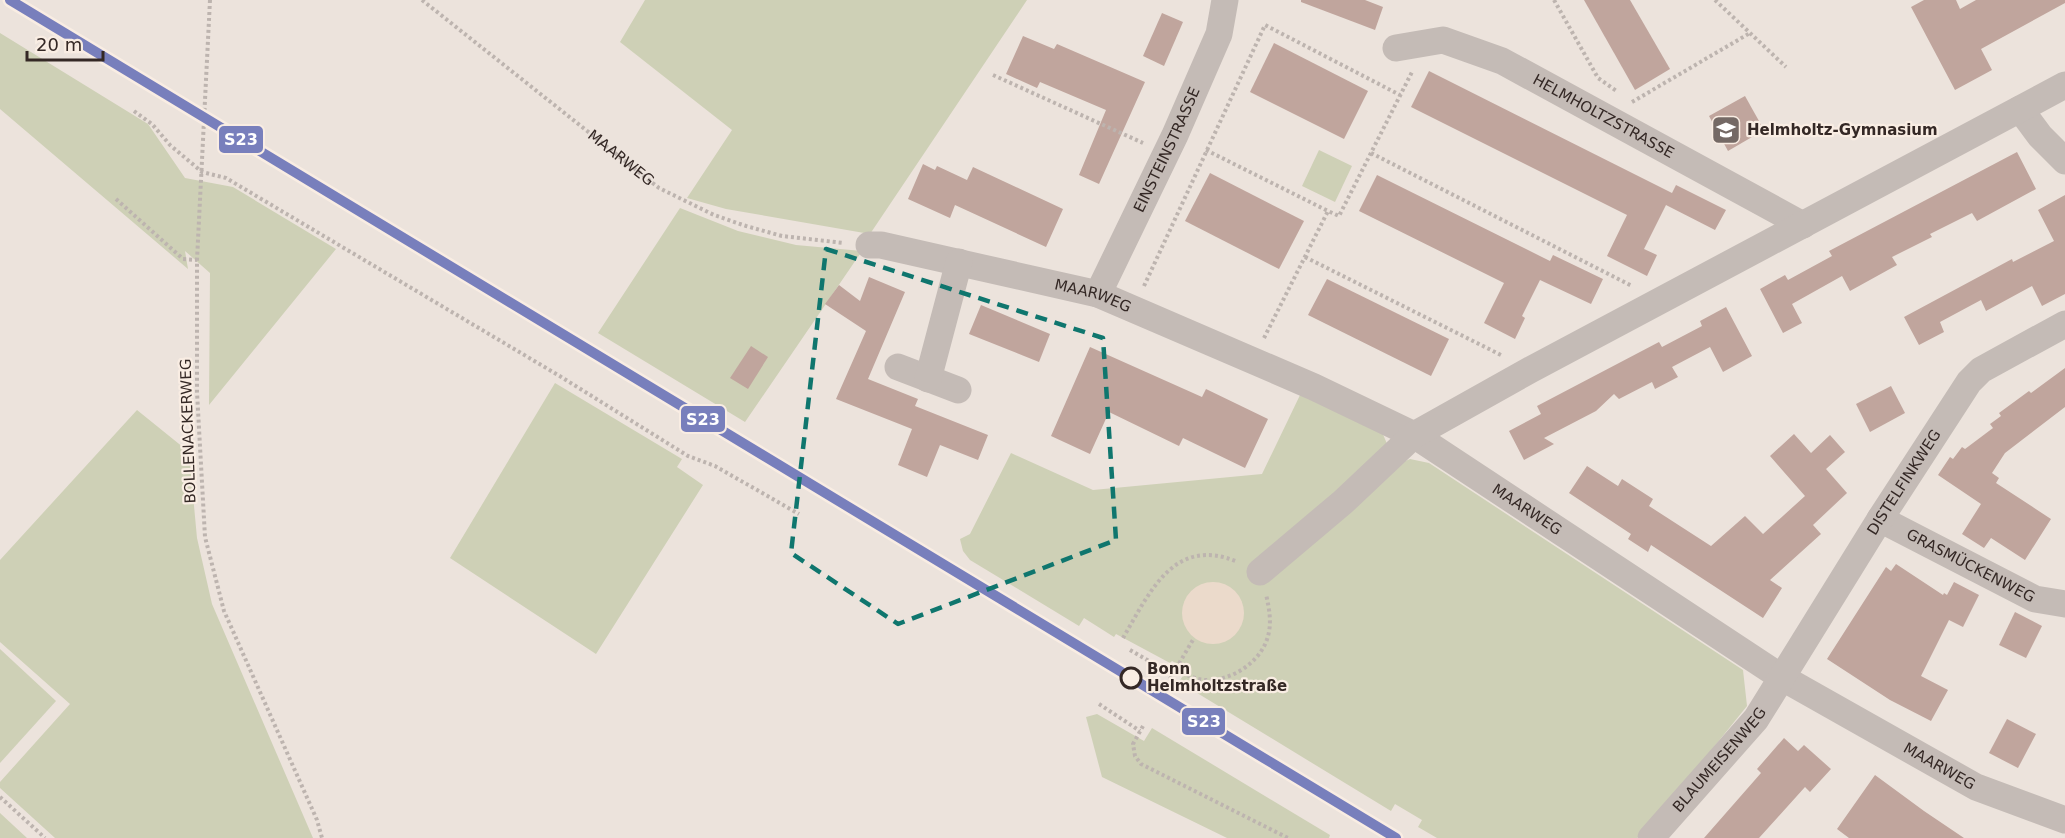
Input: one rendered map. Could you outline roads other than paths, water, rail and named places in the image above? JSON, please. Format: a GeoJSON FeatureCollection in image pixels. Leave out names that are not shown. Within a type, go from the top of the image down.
{"type":"FeatureCollection","features":[{"type":"Feature","properties":{"kind":"street","name":"EINSTEINSTRASSE"},"geometry":{"type":"LineString","coordinates":[[1101,287],[1175,135],[1219,34],[1225,0]]}},
{"type":"Feature","properties":{"kind":"street","name":"HELMHOLTZSTRASSE"},"geometry":{"type":"LineString","coordinates":[[1396,48],[1443,40],[1502,61],[1803,225]]}},
{"type":"Feature","properties":{"kind":"street"},"geometry":{"type":"LineString","coordinates":[[1257,577],[1343,502],[1414,435],[1660,300],[2065,85]]}},
{"type":"Feature","properties":{"kind":"street"},"geometry":{"type":"LineString","coordinates":[[2019,109],[2040,136],[2065,161]]}},
{"type":"Feature","properties":{"kind":"street","name":"MAARWEG"},"geometry":{"type":"LineString","coordinates":[[869,245],[881,245],[959,262],[1101,287],[1414,435],[1781,677],[1976,787],[2065,820]]}},
{"type":"Feature","properties":{"kind":"street"},"geometry":{"type":"LineString","coordinates":[[928,379],[959,262]]}},
{"type":"Feature","properties":{"kind":"street","name":"DISTELFINKWEG"},"geometry":{"type":"LineString","coordinates":[[1781,677],[1969,382],[1981,370],[2065,324]]}},
{"type":"Feature","properties":{"kind":"street"},"geometry":{"type":"LineString","coordinates":[[898,368],[958,390]]}},
{"type":"Feature","properties":{"kind":"street","name":"GRASMÜCKENWEG"},"geometry":{"type":"LineString","coordinates":[[1880,519],[2035,599],[2065,604]]}},
{"type":"Feature","properties":{"kind":"street","name":"BLAUMEISENWEG"},"geometry":{"type":"LineString","coordinates":[[1651,838],[1756,719],[1781,677]]}},
{"type":"Feature","properties":{"kind":"place","name":"Helmholtz-Gymnasium"},"geometry":{"type":"Point","coordinates":[1726,130]}},
{"type":"Feature","properties":{"kind":"place","name":"Bonn Helmholtzstraße"},"geometry":{"type":"Point","coordinates":[1131,678]}}]}
